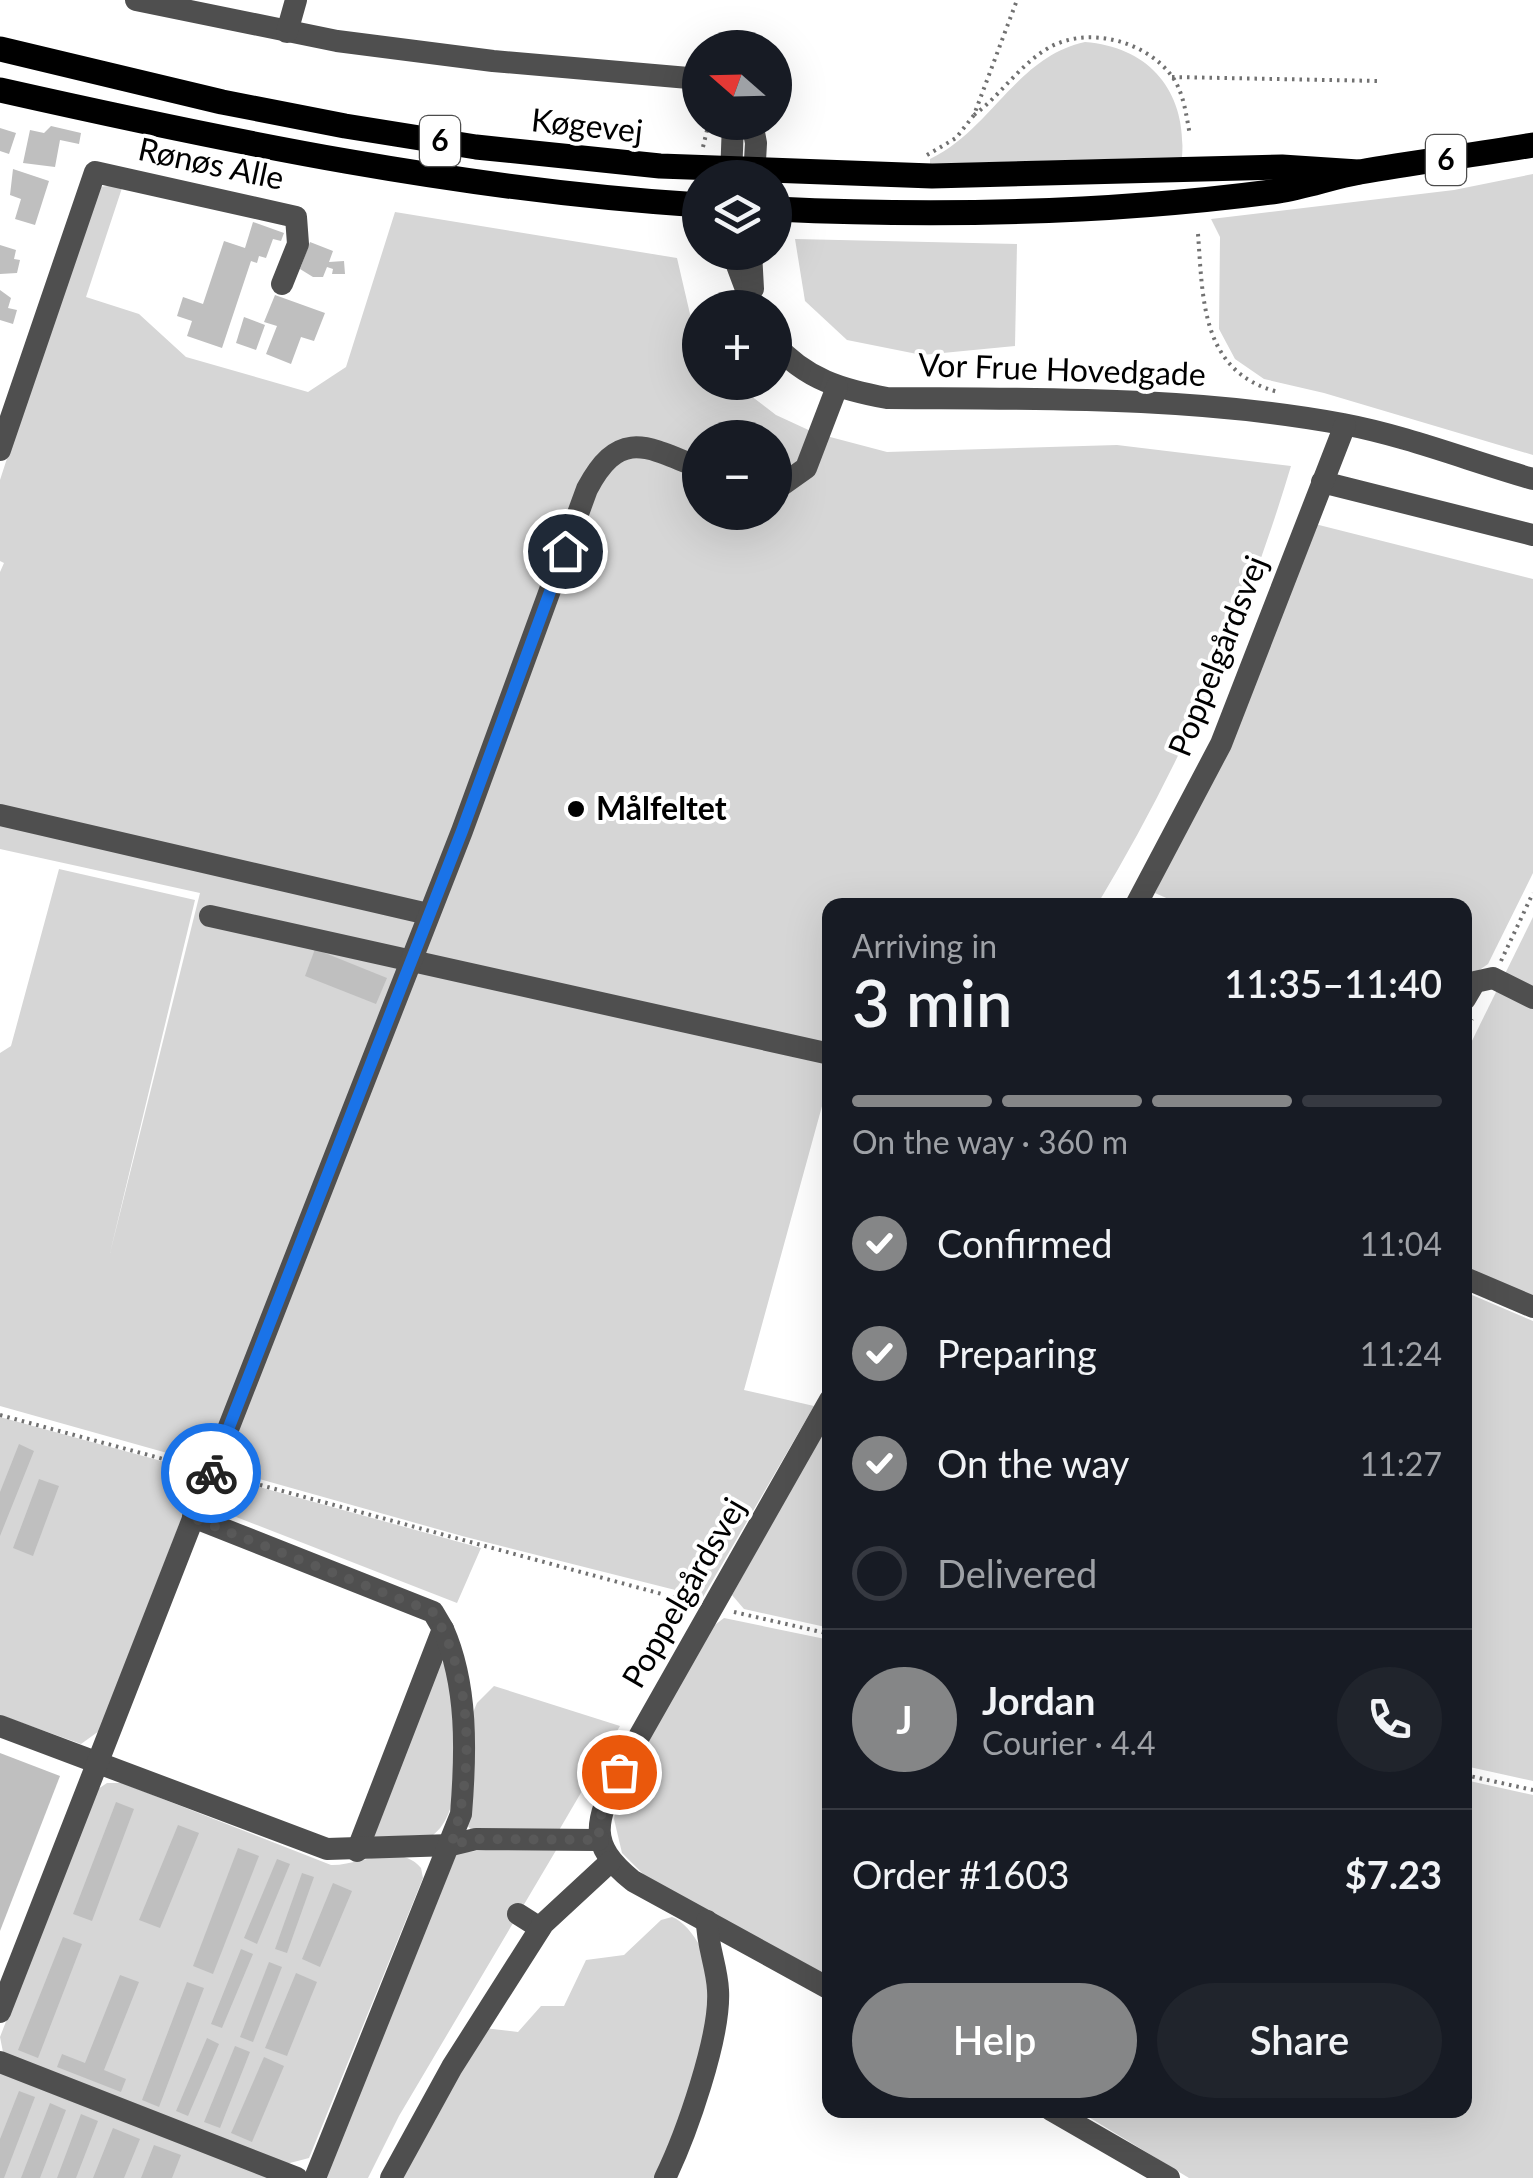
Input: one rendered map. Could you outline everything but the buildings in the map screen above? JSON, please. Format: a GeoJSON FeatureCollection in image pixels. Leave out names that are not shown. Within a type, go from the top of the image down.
{"type":"FeatureCollection","features":[{"type":"Feature","properties":{"kind":"main road","name":"Køgevej"},"geometry":{"type":"LineString","coordinates":[[0,49],[222,102],[382,132],[550,156],[682,169]]}},
{"type":"Feature","properties":{"kind":"main road","name":"6"},"geometry":{"type":"LineString","coordinates":[[0,90],[336,161],[466,182],[682,203]]}},
{"type":"Feature","properties":{"kind":"main road","name":"Køgevej"},"geometry":{"type":"LineString","coordinates":[[792,210],[892,213],[1080,209],[1282,191],[1358,172],[1533,145]]}},
{"type":"Feature","properties":{"kind":"main road","name":"Køgevej"},"geometry":{"type":"LineString","coordinates":[[792,175],[998,177],[1282,167],[1358,172]]}},
{"type":"Feature","properties":{"kind":"street"},"geometry":{"type":"LineString","coordinates":[[136,0],[287,32],[493,61],[682,78]]}},
{"type":"Feature","properties":{"kind":"street"},"geometry":{"type":"LineString","coordinates":[[287,32],[296,0]]}},
{"type":"Feature","properties":{"kind":"street","name":"Rønøs Alle"},"geometry":{"type":"LineString","coordinates":[[0,450],[95,172],[296,218],[298,244],[282,284]]}},
{"type":"Feature","properties":{"kind":"street","name":"Vor Frue Hovedgade"},"geometry":{"type":"LineString","coordinates":[[792,361],[837,387],[886,398],[1124,399],[1345,424],[1533,480]]}},
{"type":"Feature","properties":{"kind":"street"},"geometry":{"type":"LineString","coordinates":[[792,478],[806,468],[837,387]]}},
{"type":"Feature","properties":{"kind":"street","name":"Poppelgårdsvej"},"geometry":{"type":"LineString","coordinates":[[1148,898],[1221,744],[1345,424]]}},
{"type":"Feature","properties":{"kind":"street"},"geometry":{"type":"LineString","coordinates":[[0,2012],[428,914],[587,489],[603,460],[619,448],[642,448],[682,462]]}},
{"type":"Feature","properties":{"kind":"street"},"geometry":{"type":"LineString","coordinates":[[1322,482],[1533,535]]}},
{"type":"Feature","properties":{"kind":"street"},"geometry":{"type":"LineString","coordinates":[[0,814],[428,914]]}},
{"type":"Feature","properties":{"kind":"street"},"geometry":{"type":"LineString","coordinates":[[210,916],[822,1052]]}},
{"type":"Feature","properties":{"kind":"street"},"geometry":{"type":"LineString","coordinates":[[1472,988],[1476,982],[1493,978],[1533,998]]}},
{"type":"Feature","properties":{"kind":"street"},"geometry":{"type":"LineString","coordinates":[[1472,1281],[1533,1307]]}},
{"type":"Feature","properties":{"kind":"street","name":"Poppelgårdsvej"},"geometry":{"type":"LineString","coordinates":[[598,1840],[602,1809],[619,1772],[822,1414]]}},
{"type":"Feature","properties":{"kind":"street"},"geometry":{"type":"LineString","coordinates":[[193,1518],[433,1612],[458,1662],[466,1765],[461,1814],[314,2178]]}},
{"type":"Feature","properties":{"kind":"street"},"geometry":{"type":"LineString","coordinates":[[357,1850],[443,1629]]}},
{"type":"Feature","properties":{"kind":"street"},"geometry":{"type":"LineString","coordinates":[[0,1726],[327,1849],[451,1845],[476,1839],[598,1840],[610,1862],[633,1881],[822,1985]]}},
{"type":"Feature","properties":{"kind":"street"},"geometry":{"type":"LineString","coordinates":[[391,2178],[452,2067],[540,1928],[610,1862]]}},
{"type":"Feature","properties":{"kind":"street"},"geometry":{"type":"LineString","coordinates":[[518,1914],[540,1928]]}},
{"type":"Feature","properties":{"kind":"street"},"geometry":{"type":"LineString","coordinates":[[665,2178],[717,2018],[718,1988],[707,1948],[706,1921]]}},
{"type":"Feature","properties":{"kind":"street"},"geometry":{"type":"LineString","coordinates":[[0,2062],[298,2178]]}},
{"type":"Feature","properties":{"kind":"street"},"geometry":{"type":"LineString","coordinates":[[1065,2118],[1169,2178]]}},
{"type":"Feature","properties":{"kind":"path"},"geometry":{"type":"LineString","coordinates":[[974,114],[1017,0]]}},
{"type":"Feature","properties":{"kind":"path"},"geometry":{"type":"LineString","coordinates":[[925,156],[956,138],[974,114],[1028,62],[1053,46],[1076,39],[1122,42],[1155,59],[1172,77],[1184,104],[1190,135]]}},
{"type":"Feature","properties":{"kind":"path"},"geometry":{"type":"LineString","coordinates":[[1172,77],[1380,81]]}},
{"type":"Feature","properties":{"kind":"path"},"geometry":{"type":"LineString","coordinates":[[1198,234],[1209,334],[1234,370],[1279,392]]}},
{"type":"Feature","properties":{"kind":"path"},"geometry":{"type":"LineString","coordinates":[[0,1414],[714,1608],[822,1632]]}},
{"type":"Feature","properties":{"kind":"path"},"geometry":{"type":"LineString","coordinates":[[1472,1777],[1533,1790]]}},
{"type":"Feature","properties":{"kind":"shaded area"},"geometry":{"type":"Polygon","coordinates":[[[1085,42],[1128,53],[1160,77],[1178,112],[1182,157],[930,164],[930,159],[970,131],[1040,63],[1085,42]]]}},
{"type":"Feature","properties":{"kind":"shaded area"},"geometry":{"type":"Polygon","coordinates":[[[1533,174],[1533,455],[1264,379],[1235,359],[1219,329],[1220,237],[1211,219],[1454,190],[1533,174]]]}},
{"type":"Feature","properties":{"kind":"shaded area","name":"Målfeltet"},"geometry":{"type":"Polygon","coordinates":[[[123,185],[86,297],[139,314],[186,357],[308,392],[346,367],[395,212],[677,258],[684,290],[682,400],[756,400],[787,420],[682,420],[682,530],[792,530],[792,422],[815,433],[887,452],[1117,445],[1291,466],[1253,580],[1208,692],[1156,800],[1101,898],[822,898],[822,1106],[744,1390],[814,1406],[703,1597],[462,1536],[0,1406],[0,1053],[11,1046],[59,869],[195,900],[110,1253],[200,893],[0,849],[0,572],[4,563],[0,561],[0,480],[95,187],[123,185]]]}},
{"type":"Feature","properties":{"kind":"shaded area"},"geometry":{"type":"Polygon","coordinates":[[[795,239],[1017,244],[1015,346],[922,355],[847,340],[805,301],[795,239]]]}},
{"type":"Feature","properties":{"kind":"shaded area"},"geometry":{"type":"Polygon","coordinates":[[[1315,524],[1533,579],[1533,873],[1488,964],[1472,975],[1472,898],[1166,898],[1155,893],[1315,524]]]}},
{"type":"Feature","properties":{"kind":"shaded area"},"geometry":{"type":"Polygon","coordinates":[[[1533,917],[1533,1301],[1472,1277],[1472,1041],[1533,917]]]}},
{"type":"Feature","properties":{"kind":"shaded area"},"geometry":{"type":"Polygon","coordinates":[[[1472,1295],[1533,1321],[1533,1781],[1472,1768],[1472,1295]]]}},
{"type":"Feature","properties":{"kind":"shaded area"},"geometry":{"type":"Polygon","coordinates":[[[0,1417],[176,1465],[198,1476],[99,1731],[81,1744],[0,1715],[0,1417]]]}},
{"type":"Feature","properties":{"kind":"shaded area"},"geometry":{"type":"Polygon","coordinates":[[[822,1432],[822,1626],[744,1609],[732,1595],[822,1432]]]}},
{"type":"Feature","properties":{"kind":"shaded area"},"geometry":{"type":"Polygon","coordinates":[[[216,1475],[481,1548],[457,1603],[203,1504],[216,1475]]]}},
{"type":"Feature","properties":{"kind":"shaded area"},"geometry":{"type":"Polygon","coordinates":[[[724,1618],[822,1638],[822,1975],[651,1882],[622,1853],[614,1819],[619,1788],[712,1627],[724,1618]]]}},
{"type":"Feature","properties":{"kind":"shaded area"},"geometry":{"type":"Polygon","coordinates":[[[438,1659],[449,1667],[453,1707],[456,1780],[452,1803],[445,1821],[433,1835],[373,1837],[438,1659]]]}},
{"type":"Feature","properties":{"kind":"shaded area"},"geometry":{"type":"Polygon","coordinates":[[[494,1686],[620,1726],[558,1832],[472,1831],[466,1824],[471,1717],[477,1703],[494,1686]]]}},
{"type":"Feature","properties":{"kind":"shaded area"},"geometry":{"type":"Polygon","coordinates":[[[1472,1782],[1533,1795],[1533,2178],[1189,2178],[1090,2118],[1472,2118],[1472,1782]]]}},
{"type":"Feature","properties":{"kind":"shaded area"},"geometry":{"type":"Polygon","coordinates":[[[107,1783],[122,1783],[331,1865],[390,1855],[412,1860],[421,1868],[423,1878],[309,2158],[286,2164],[4,2057],[0,2037],[95,1791],[107,1783]]]}},
{"type":"Feature","properties":{"kind":"shaded area"},"geometry":{"type":"Polygon","coordinates":[[[523,1846],[558,1847],[399,2116],[368,2178],[322,2178],[457,1853],[523,1846]]]}},
{"type":"Feature","properties":{"kind":"shaded area"},"geometry":{"type":"Polygon","coordinates":[[[672,1917],[689,1930],[703,1951],[714,1997],[698,2066],[657,2178],[398,2178],[484,2028],[518,2032],[541,2006],[564,2006],[586,1960],[624,1955],[661,1920],[672,1917]]]}},
{"type":"Feature","properties":{"kind":"shaded area"},"geometry":{"type":"Polygon","coordinates":[[[0,2072],[279,2178],[0,2178],[0,2072]]]}},
{"type":"Feature","properties":{"kind":"way so far"},"geometry":{"type":"LineString","coordinates":[[211,1473],[193,1518],[433,1612],[458,1662],[466,1765],[461,1814],[451,1845],[476,1839],[598,1840],[602,1809],[619,1772]]}},
{"type":"Feature","properties":{"kind":"place","name":"Målfeltet"},"geometry":{"type":"Point","coordinates":[576,809]}},
{"type":"Feature","properties":{"kind":"route"},"geometry":{"type":"LineString","coordinates":[[211,1473],[462,831],[565,551]]}}]}
